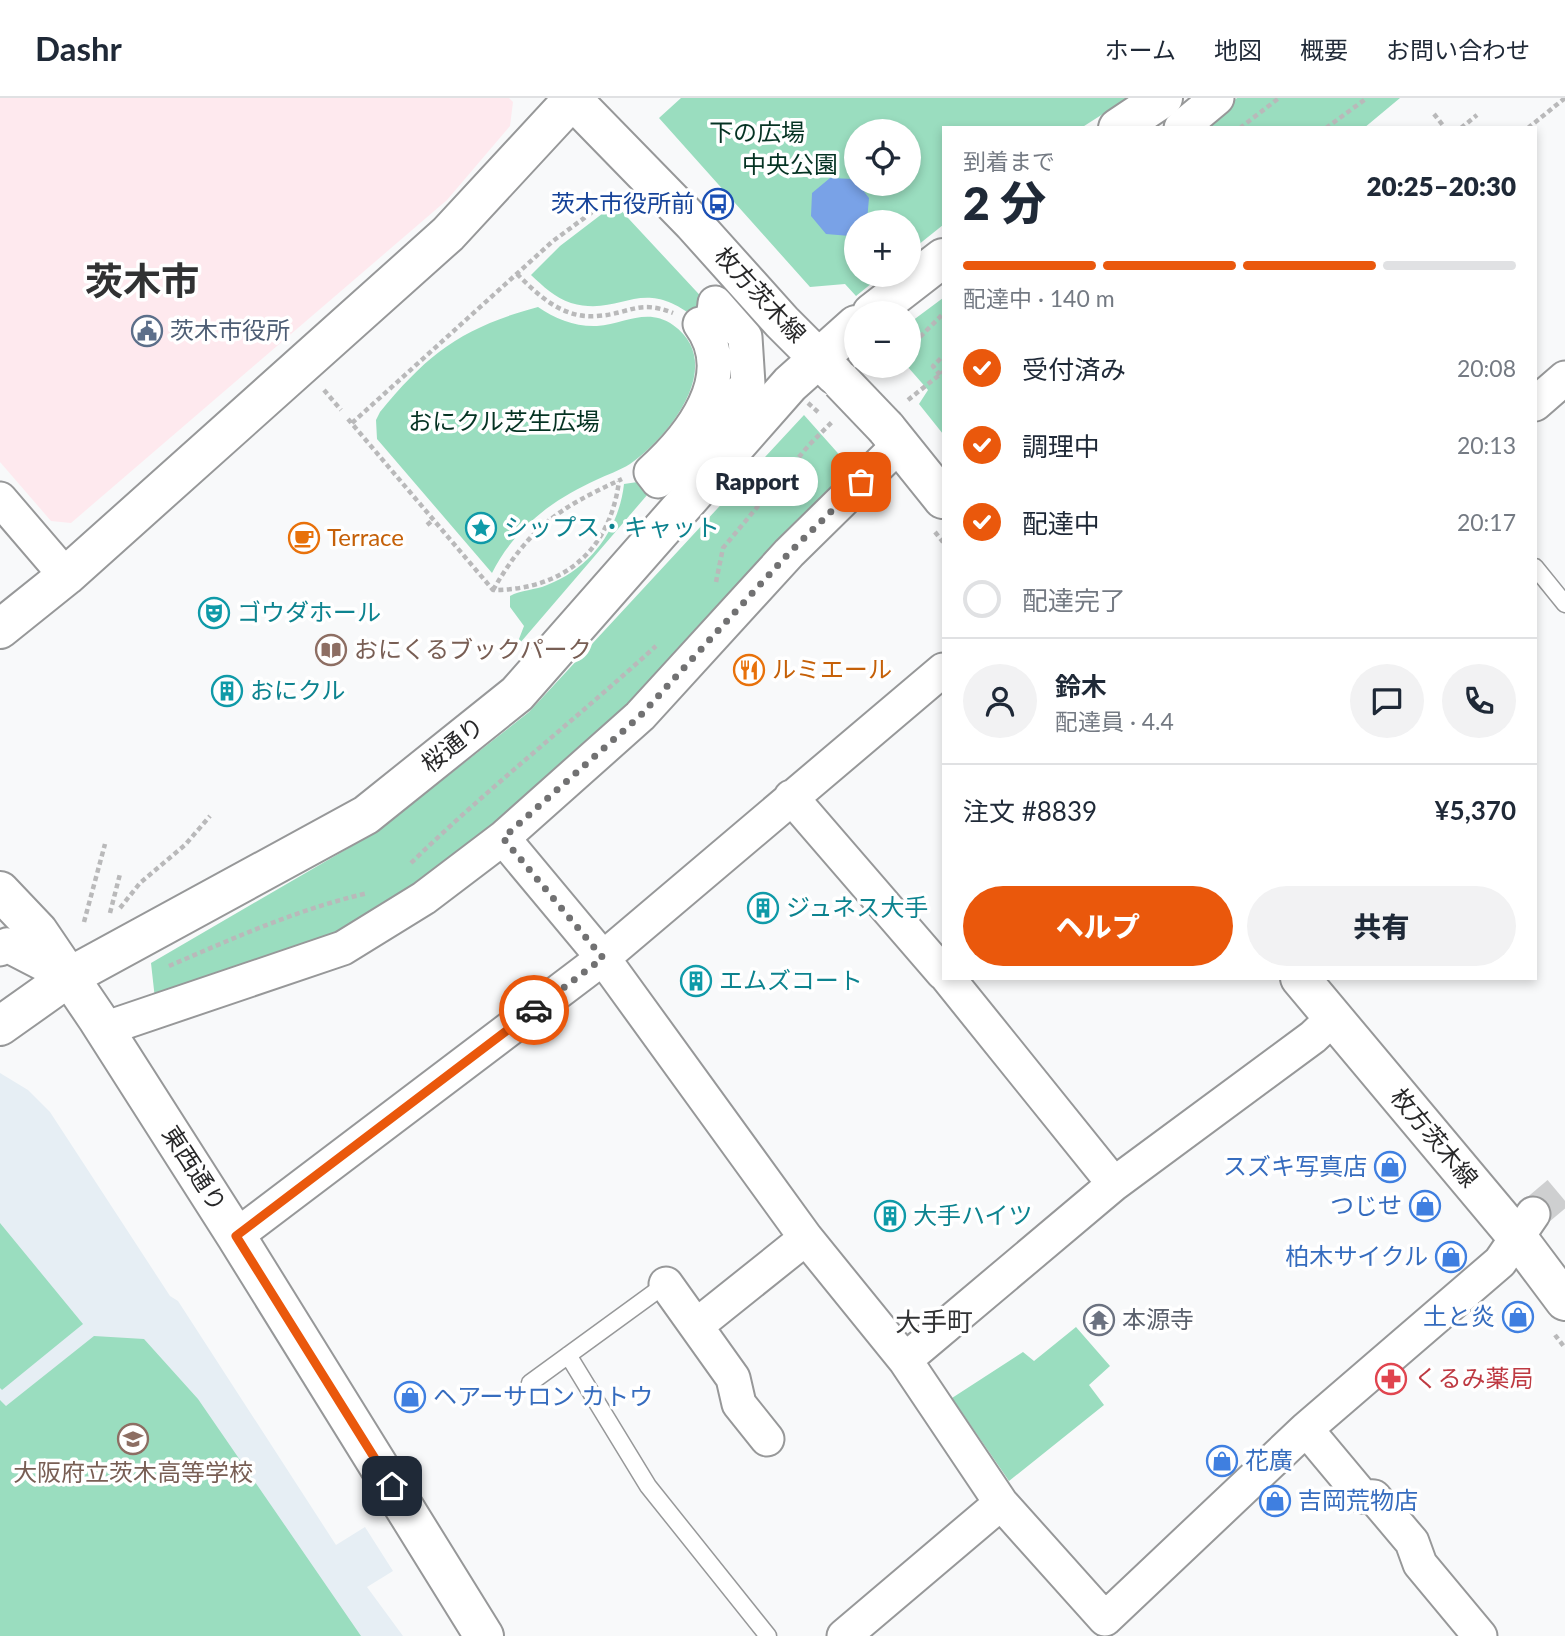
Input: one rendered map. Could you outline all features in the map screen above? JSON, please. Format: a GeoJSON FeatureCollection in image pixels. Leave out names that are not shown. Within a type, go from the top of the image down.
{"type":"FeatureCollection","features":[{"type":"Feature","properties":{"kind":"street"},"geometry":{"type":"LineString","coordinates":[[1121,126],[1163,98]]}},
{"type":"Feature","properties":{"kind":"street"},"geometry":{"type":"LineString","coordinates":[[1183,126],[1217,98]]}},
{"type":"Feature","properties":{"kind":"street"},"geometry":{"type":"LineString","coordinates":[[0,629],[66,576],[448,234],[571,99]]}},
{"type":"Feature","properties":{"kind":"street","name":"枚方茨木線"},"geometry":{"type":"LineString","coordinates":[[571,99],[693,223],[782,322],[830,369],[898,425],[942,497]]}},
{"type":"Feature","properties":{"kind":"street"},"geometry":{"type":"LineString","coordinates":[[887,301],[942,259]]}},
{"type":"Feature","properties":{"kind":"street"},"geometry":{"type":"LineString","coordinates":[[715,303],[745,337],[748,384],[658,481],[651,472],[673,452],[691,429],[712,387],[715,370],[713,351],[700,324],[710,320],[715,311],[715,303]]}},
{"type":"Feature","properties":{"kind":"street","name":"桜通り"},"geometry":{"type":"LineString","coordinates":[[0,1026],[69,977],[366,815],[517,694],[790,384],[830,369],[844,345]]}},
{"type":"Feature","properties":{"kind":"street"},"geometry":{"type":"LineString","coordinates":[[1537,402],[1565,378]]}},
{"type":"Feature","properties":{"kind":"street"},"geometry":{"type":"LineString","coordinates":[[104,1030],[344,948],[424,898],[503,838],[640,716],[789,553],[898,425]]}},
{"type":"Feature","properties":{"kind":"street"},"geometry":{"type":"LineString","coordinates":[[0,499],[66,576]]}},
{"type":"Feature","properties":{"kind":"street"},"geometry":{"type":"LineString","coordinates":[[236,1236],[603,958],[942,671]]}},
{"type":"Feature","properties":{"kind":"street"},"geometry":{"type":"LineString","coordinates":[[791,797],[942,971]]}},
{"type":"Feature","properties":{"kind":"street"},"geometry":{"type":"LineString","coordinates":[[503,838],[603,958],[806,1238],[905,1360],[1001,1503],[1105,1619],[1306,1429],[1500,1262],[1525,1226]]}},
{"type":"Feature","properties":{"kind":"street","name":"東西通り"},"geometry":{"type":"LineString","coordinates":[[0,891],[38,931],[104,1030],[236,1236],[485,1636]]}},
{"type":"Feature","properties":{"kind":"street"},"geometry":{"type":"LineString","coordinates":[[0,949],[7,945],[69,977]]}},
{"type":"Feature","properties":{"kind":"street"},"geometry":{"type":"LineString","coordinates":[[950,980],[1114,1184]]}},
{"type":"Feature","properties":{"kind":"street","name":"枚方茨木線"},"geometry":{"type":"LineString","coordinates":[[1302,980],[1333,1018],[1525,1226],[1565,1301]]}},
{"type":"Feature","properties":{"kind":"street"},"geometry":{"type":"LineString","coordinates":[[905,1360],[1114,1184],[1313,1037],[1333,1018]]}},
{"type":"Feature","properties":{"kind":"street"},"geometry":{"type":"LineString","coordinates":[[696,1326],[806,1238]]}},
{"type":"Feature","properties":{"kind":"street"},"geometry":{"type":"LineString","coordinates":[[666,1284],[733,1378],[738,1404],[767,1439]]}},
{"type":"Feature","properties":{"kind":"street"},"geometry":{"type":"LineString","coordinates":[[1306,1429],[1362,1496],[1374,1497],[1412,1542],[1420,1564],[1480,1636]]}},
{"type":"Feature","properties":{"kind":"street"},"geometry":{"type":"LineString","coordinates":[[844,1636],[1001,1503]]}},
{"type":"Feature","properties":{"kind":"lane"},"geometry":{"type":"LineString","coordinates":[[1537,569],[1565,604]]}},
{"type":"Feature","properties":{"kind":"lane"},"geometry":{"type":"LineString","coordinates":[[530,1383],[666,1284]]}},
{"type":"Feature","properties":{"kind":"lane"},"geometry":{"type":"LineString","coordinates":[[568,1355],[648,1486],[768,1636]]}},
{"type":"Feature","properties":{"kind":"path"},"geometry":{"type":"LineString","coordinates":[[1243,126],[1279,98]]}},
{"type":"Feature","properties":{"kind":"path"},"geometry":{"type":"LineString","coordinates":[[1329,126],[1367,98]]}},
{"type":"Feature","properties":{"kind":"path"},"geometry":{"type":"LineString","coordinates":[[1530,126],[1565,98]]}},
{"type":"Feature","properties":{"kind":"path"},"geometry":{"type":"LineString","coordinates":[[1434,114],[1444,126]]}},
{"type":"Feature","properties":{"kind":"path"},"geometry":{"type":"LineString","coordinates":[[1463,126],[1477,115]]}},
{"type":"Feature","properties":{"kind":"path"},"geometry":{"type":"LineString","coordinates":[[493,590],[350,421],[609,195]]}},
{"type":"Feature","properties":{"kind":"path"},"geometry":{"type":"LineString","coordinates":[[517,274],[538,295],[566,311],[597,316],[628,308]]}},
{"type":"Feature","properties":{"kind":"path"},"geometry":{"type":"LineString","coordinates":[[921,336],[942,315]]}},
{"type":"Feature","properties":{"kind":"path"},"geometry":{"type":"LineString","coordinates":[[898,425],[942,373],[933,366],[942,357]]}},
{"type":"Feature","properties":{"kind":"path"},"geometry":{"type":"LineString","coordinates":[[493,590],[512,558],[538,528],[569,505],[626,476]]}},
{"type":"Feature","properties":{"kind":"path"},"geometry":{"type":"LineString","coordinates":[[493,590],[521,589],[548,582],[579,562],[593,548],[611,517],[620,480]]}},
{"type":"Feature","properties":{"kind":"path"},"geometry":{"type":"LineString","coordinates":[[427,525],[433,520]]}},
{"type":"Feature","properties":{"kind":"path"},"geometry":{"type":"LineString","coordinates":[[116,914],[140,883],[185,845],[210,816]]}},
{"type":"Feature","properties":{"kind":"path"},"geometry":{"type":"LineString","coordinates":[[84,922],[105,844]]}},
{"type":"Feature","properties":{"kind":"path"},"geometry":{"type":"LineString","coordinates":[[109,918],[120,874]]}},
{"type":"Feature","properties":{"kind":"shaded area","name":"茨木市役所"},"geometry":{"type":"Polygon","coordinates":[[[0,98],[509,98],[513,102],[510,126],[447,200],[71,523],[51,521],[0,462],[0,98]]]}},
{"type":"Feature","properties":{"kind":"shaded area","name":"大阪府立茨木高等学校"},"geometry":{"type":"Polygon","coordinates":[[[0,1073],[28,1090],[50,1112],[170,1296],[178,1301],[336,1545],[365,1527],[393,1571],[367,1587],[403,1636],[0,1636],[0,1073]]]}},
{"type":"Feature","properties":{"kind":"green space","name":"中央公園"},"geometry":{"type":"Polygon","coordinates":[[[681,98],[1128,98],[1084,126],[942,126],[942,226],[921,243],[921,210],[844,210],[844,284],[810,287],[659,118],[681,98]]]}},
{"type":"Feature","properties":{"kind":"green space"},"geometry":{"type":"Polygon","coordinates":[[[1237,98],[1400,98],[1366,126],[1205,126],[1237,98]]]}},
{"type":"Feature","properties":{"kind":"green space"},"geometry":{"type":"Polygon","coordinates":[[[615,204],[709,305],[695,318],[676,305],[660,299],[645,298],[589,306],[571,303],[554,295],[531,275],[560,246],[615,204]]]}},
{"type":"Feature","properties":{"kind":"green space","name":"中央公園"},"geometry":{"type":"Polygon","coordinates":[[[848,287],[867,287],[856,296],[848,287]]]}},
{"type":"Feature","properties":{"kind":"green space"},"geometry":{"type":"Polygon","coordinates":[[[942,299],[942,433],[919,404],[928,390],[918,378],[921,378],[921,314],[942,299]]]}},
{"type":"Feature","properties":{"kind":"green space","name":"おにクル芝生広場"},"geometry":{"type":"Polygon","coordinates":[[[538,307],[566,321],[589,326],[645,317],[663,320],[673,325],[689,341],[695,360],[694,379],[675,419],[645,452],[626,466],[546,509],[515,538],[492,573],[377,439],[376,420],[397,391],[431,358],[449,345],[488,324],[538,307]]]}},
{"type":"Feature","properties":{"kind":"green space"},"geometry":{"type":"Polygon","coordinates":[[[804,415],[852,469],[631,706],[418,887],[342,932],[155,999],[151,963],[376,832],[529,712],[804,415]]]}},
{"type":"Feature","properties":{"kind":"green space"},"geometry":{"type":"Polygon","coordinates":[[[651,480],[654,487],[520,643],[524,626],[510,607],[510,596],[547,585],[576,569],[589,558],[609,532],[621,501],[624,484],[651,480]]]}},
{"type":"Feature","properties":{"kind":"green space"},"geometry":{"type":"Polygon","coordinates":[[[0,1223],[83,1324],[2,1390],[0,1388],[0,1223]]]}},
{"type":"Feature","properties":{"kind":"green space"},"geometry":{"type":"Polygon","coordinates":[[[1076,1327],[1110,1366],[1089,1385],[1104,1405],[1009,1481],[952,1398],[1023,1352],[1034,1361],[1076,1327]]]}},
{"type":"Feature","properties":{"kind":"green space","name":"大阪府立茨木高等学校"},"geometry":{"type":"Polygon","coordinates":[[[94,1336],[144,1339],[198,1399],[361,1636],[0,1636],[0,1400],[6,1406],[94,1336]]]}},
{"type":"Feature","properties":{"kind":"water"},"geometry":{"type":"Polygon","coordinates":[[[830,178],[844,179],[844,196],[867,196],[868,210],[844,210],[844,236],[826,234],[811,216],[812,193],[830,178]]]}},
{"type":"Feature","properties":{"kind":"tunnel"},"geometry":{"type":"LineString","coordinates":[[1533,1214],[1565,1187]]}},
{"type":"Feature","properties":{"kind":"way so far"},"geometry":{"type":"LineString","coordinates":[[534,1010],[603,958],[503,838],[640,716],[789,553],[861,482]]}},
{"type":"Feature","properties":{"kind":"place","name":"茨木市役所前"},"geometry":{"type":"Point","coordinates":[718,204]}},
{"type":"Feature","properties":{"kind":"place","name":"茨木市役所"},"geometry":{"type":"Point","coordinates":[147,331]}},
{"type":"Feature","properties":{"kind":"place","name":"Rapport"},"geometry":{"type":"Point","coordinates":[861,482]}},
{"type":"Feature","properties":{"kind":"place","name":"シップス・キャット"},"geometry":{"type":"Point","coordinates":[481,528]}},
{"type":"Feature","properties":{"kind":"place","name":"Terrace"},"geometry":{"type":"Point","coordinates":[304,538]}},
{"type":"Feature","properties":{"kind":"place","name":"ゴウダホール"},"geometry":{"type":"Point","coordinates":[214,613]}},
{"type":"Feature","properties":{"kind":"place","name":"おにくるブックパーク"},"geometry":{"type":"Point","coordinates":[331,650]}},
{"type":"Feature","properties":{"kind":"place","name":"ルミエール"},"geometry":{"type":"Point","coordinates":[749,670]}},
{"type":"Feature","properties":{"kind":"place","name":"おにクル"},"geometry":{"type":"Point","coordinates":[227,691]}},
{"type":"Feature","properties":{"kind":"place","name":"ジュネス大手"},"geometry":{"type":"Point","coordinates":[763,908]}},
{"type":"Feature","properties":{"kind":"place","name":"エムズコート"},"geometry":{"type":"Point","coordinates":[696,981]}},
{"type":"Feature","properties":{"kind":"place","name":"スズキ写真店"},"geometry":{"type":"Point","coordinates":[1390,1167]}},
{"type":"Feature","properties":{"kind":"place","name":"つじせ"},"geometry":{"type":"Point","coordinates":[1425,1206]}},
{"type":"Feature","properties":{"kind":"place","name":"大手ハイツ"},"geometry":{"type":"Point","coordinates":[890,1216]}},
{"type":"Feature","properties":{"kind":"place","name":"柏木サイクル"},"geometry":{"type":"Point","coordinates":[1451,1257]}},
{"type":"Feature","properties":{"kind":"place","name":"土と炎"},"geometry":{"type":"Point","coordinates":[1518,1317]}},
{"type":"Feature","properties":{"kind":"place","name":"本源寺"},"geometry":{"type":"Point","coordinates":[1099,1320]}},
{"type":"Feature","properties":{"kind":"place","name":"くるみ薬局"},"geometry":{"type":"Point","coordinates":[1391,1379]}},
{"type":"Feature","properties":{"kind":"place","name":"ヘアーサロン カトウ"},"geometry":{"type":"Point","coordinates":[410,1397]}},
{"type":"Feature","properties":{"kind":"place","name":"大阪府立茨木高等学校"},"geometry":{"type":"Point","coordinates":[133,1439]}},
{"type":"Feature","properties":{"kind":"place","name":"花廣"},"geometry":{"type":"Point","coordinates":[1222,1461]}},
{"type":"Feature","properties":{"kind":"place","name":"吉岡荒物店"},"geometry":{"type":"Point","coordinates":[1275,1501]}},
{"type":"Feature","properties":{"kind":"district","name":"茨木市"},"geometry":{"type":"Point","coordinates":[142,282]}},
{"type":"Feature","properties":{"kind":"district","name":"大手町"},"geometry":{"type":"Point","coordinates":[934,1322]}},
{"type":"Feature","properties":{"kind":"route"},"geometry":{"type":"LineString","coordinates":[[392,1486],[236,1236],[534,1010]]}},
{"type":"Feature","properties":{"kind":"park label","name":"下の広場"},"geometry":{"type":"Point","coordinates":[757,133]}}]}
